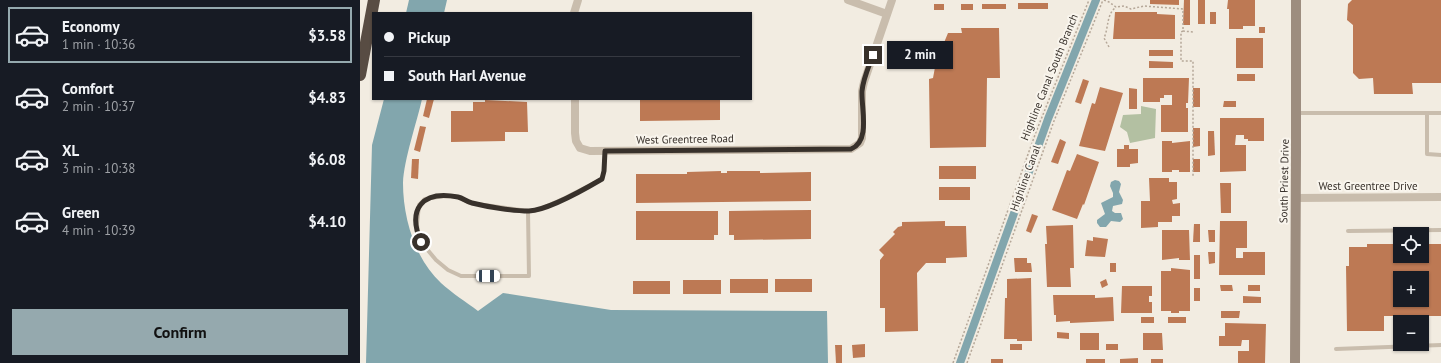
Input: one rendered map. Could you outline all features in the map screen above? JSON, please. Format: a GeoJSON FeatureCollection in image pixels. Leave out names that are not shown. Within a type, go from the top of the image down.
{"type":"FeatureCollection","features":[{"type":"Feature","properties":{"kind":"highway"},"geometry":{"type":"LineString","coordinates":[[360,75],[374,0]]}},
{"type":"Feature","properties":{"kind":"main road","name":"South Priest Drive"},"geometry":{"type":"LineString","coordinates":[[1295,363],[1296,0]]}},
{"type":"Feature","properties":{"kind":"street"},"geometry":{"type":"LineString","coordinates":[[574,12],[578,0]]}},
{"type":"Feature","properties":{"kind":"street"},"geometry":{"type":"LineString","coordinates":[[848,0],[887,14],[892,0]]}},
{"type":"Feature","properties":{"kind":"street","name":"West Greentree Road"},"geometry":{"type":"LineString","coordinates":[[575,100],[576,141],[580,148],[590,151],[851,149],[860,143],[863,132],[862,91],[887,14]]}},
{"type":"Feature","properties":{"kind":"street","name":"West Greentree Drive"},"geometry":{"type":"LineString","coordinates":[[1296,198],[1441,197]]}},
{"type":"Feature","properties":{"kind":"lane"},"geometry":{"type":"LineString","coordinates":[[1296,113],[1441,113]]}},
{"type":"Feature","properties":{"kind":"lane"},"geometry":{"type":"LineString","coordinates":[[1427,113],[1428,154],[1441,155]]}},
{"type":"Feature","properties":{"kind":"lane"},"geometry":{"type":"LineString","coordinates":[[528,211],[529,276],[460,276],[448,270],[436,260],[421,242],[418,234],[417,224],[419,205],[425,200],[434,197],[458,197],[470,203],[528,211],[538,210],[602,179],[605,151]]}},
{"type":"Feature","properties":{"kind":"lane"},"geometry":{"type":"LineString","coordinates":[[1348,231],[1441,230]]}},
{"type":"Feature","properties":{"kind":"lane"},"geometry":{"type":"LineString","coordinates":[[1336,348],[1441,345]]}},
{"type":"Feature","properties":{"kind":"path","name":"Highline Canal South Branch"},"geometry":{"type":"LineString","coordinates":[[953,363],[1036,132],[1089,0]]}},
{"type":"Feature","properties":{"kind":"path"},"geometry":{"type":"LineString","coordinates":[[1104,0],[1116,7]]}},
{"type":"Feature","properties":{"kind":"path","name":"Highline Canal"},"geometry":{"type":"LineString","coordinates":[[967,363],[1054,121],[1104,0]]}},
{"type":"Feature","properties":{"kind":"path"},"geometry":{"type":"LineString","coordinates":[[1109,47],[1104,38],[1108,27],[1110,12],[1116,7],[1124,6],[1131,9],[1144,6],[1183,9],[1181,61],[1193,61],[1193,176]]}},
{"type":"Feature","properties":{"kind":"path"},"geometry":{"type":"LineString","coordinates":[[1183,31],[1193,32]]}},
{"type":"Feature","properties":{"kind":"green space"},"geometry":{"type":"Polygon","coordinates":[[[1141,106],[1156,109],[1155,138],[1130,143],[1127,132],[1120,127],[1123,115],[1141,114],[1141,106]]]}},
{"type":"Feature","properties":{"kind":"water"},"geometry":{"type":"Polygon","coordinates":[[[409,0],[447,0],[444,12],[406,12],[409,0]]]}},
{"type":"Feature","properties":{"kind":"water"},"geometry":{"type":"Polygon","coordinates":[[[384,100],[422,100],[404,173],[403,183],[405,210],[408,224],[418,250],[432,273],[445,287],[478,311],[503,293],[611,310],[827,311],[828,363],[366,363],[372,145],[384,100]]]}},
{"type":"Feature","properties":{"kind":"water"},"geometry":{"type":"Polygon","coordinates":[[[1115,180],[1119,181],[1121,184],[1119,192],[1123,200],[1122,204],[1113,206],[1112,211],[1115,213],[1121,213],[1123,219],[1120,222],[1111,221],[1106,227],[1100,227],[1097,220],[1105,214],[1101,203],[1113,197],[1110,186],[1111,182],[1115,180]]]}},
{"type":"Feature","properties":{"kind":"building"},"geometry":{"type":"Polygon","coordinates":[[[1150,0],[1179,0],[1179,5],[1150,4],[1150,0]]]}},
{"type":"Feature","properties":{"kind":"building"},"geometry":{"type":"Polygon","coordinates":[[[1184,0],[1190,0],[1190,25],[1183,25],[1184,0]]]}},
{"type":"Feature","properties":{"kind":"building"},"geometry":{"type":"Polygon","coordinates":[[[1198,0],[1205,0],[1205,24],[1198,24],[1198,0]]]}},
{"type":"Feature","properties":{"kind":"building"},"geometry":{"type":"Polygon","coordinates":[[[1228,0],[1255,0],[1255,26],[1243,26],[1243,29],[1229,29],[1229,9],[1227,9],[1228,0]]]}},
{"type":"Feature","properties":{"kind":"building"},"geometry":{"type":"Polygon","coordinates":[[[1352,0],[1441,0],[1441,83],[1412,83],[1413,94],[1374,94],[1373,78],[1359,79],[1353,73],[1353,25],[1347,20],[1348,4],[1352,0]]]}},
{"type":"Feature","properties":{"kind":"building"},"geometry":{"type":"Polygon","coordinates":[[[1018,3],[1048,3],[1048,9],[1018,9],[1018,3]]]}},
{"type":"Feature","properties":{"kind":"building"},"geometry":{"type":"Polygon","coordinates":[[[934,4],[944,4],[944,10],[934,10],[934,4]]]}},
{"type":"Feature","properties":{"kind":"building"},"geometry":{"type":"Polygon","coordinates":[[[961,4],[973,4],[973,10],[961,10],[961,4]]]}},
{"type":"Feature","properties":{"kind":"building"},"geometry":{"type":"Polygon","coordinates":[[[982,4],[1006,4],[1006,9],[982,9],[982,4]]]}},
{"type":"Feature","properties":{"kind":"building"},"geometry":{"type":"Polygon","coordinates":[[[1115,12],[1157,12],[1157,14],[1175,15],[1175,39],[1113,39],[1115,12]]]}},
{"type":"Feature","properties":{"kind":"building"},"geometry":{"type":"Polygon","coordinates":[[[1210,12],[1216,12],[1216,24],[1210,24],[1210,12]]]}},
{"type":"Feature","properties":{"kind":"building"},"geometry":{"type":"Polygon","coordinates":[[[1259,27],[1265,27],[1265,33],[1259,33],[1259,27]]]}},
{"type":"Feature","properties":{"kind":"building"},"geometry":{"type":"Polygon","coordinates":[[[961,28],[999,28],[1000,78],[987,78],[986,147],[930,148],[929,79],[933,78],[936,62],[948,33],[962,33],[961,28]]]}},
{"type":"Feature","properties":{"kind":"building"},"geometry":{"type":"Polygon","coordinates":[[[1236,38],[1263,38],[1263,68],[1236,68],[1236,38]]]}},
{"type":"Feature","properties":{"kind":"building"},"geometry":{"type":"Polygon","coordinates":[[[1149,50],[1173,50],[1173,56],[1149,56],[1149,50]]]}},
{"type":"Feature","properties":{"kind":"building"},"geometry":{"type":"Polygon","coordinates":[[[1149,61],[1173,62],[1173,68],[1149,68],[1149,61]]]}},
{"type":"Feature","properties":{"kind":"building"},"geometry":{"type":"Polygon","coordinates":[[[1237,74],[1255,74],[1255,81],[1237,81],[1237,74]]]}},
{"type":"Feature","properties":{"kind":"building"},"geometry":{"type":"Polygon","coordinates":[[[1143,78],[1189,78],[1188,103],[1186,103],[1186,108],[1188,108],[1188,132],[1161,132],[1161,105],[1172,105],[1172,95],[1164,95],[1164,98],[1160,98],[1160,102],[1143,102],[1143,78]]]}},
{"type":"Feature","properties":{"kind":"building"},"geometry":{"type":"Polygon","coordinates":[[[1083,79],[1089,81],[1081,104],[1075,102],[1083,79]]]}},
{"type":"Feature","properties":{"kind":"building"},"geometry":{"type":"Polygon","coordinates":[[[1100,87],[1123,93],[1105,151],[1079,146],[1092,103],[1095,104],[1100,87]]]}},
{"type":"Feature","properties":{"kind":"building"},"geometry":{"type":"Polygon","coordinates":[[[1129,88],[1137,89],[1137,109],[1129,109],[1129,88]]]}},
{"type":"Feature","properties":{"kind":"building"},"geometry":{"type":"Polygon","coordinates":[[[1193,88],[1200,88],[1200,107],[1193,107],[1193,88]]]}},
{"type":"Feature","properties":{"kind":"building"},"geometry":{"type":"Polygon","coordinates":[[[427,100],[434,100],[429,118],[423,116],[427,100]]]}},
{"type":"Feature","properties":{"kind":"building"},"geometry":{"type":"Polygon","coordinates":[[[485,100],[527,102],[528,132],[505,132],[505,141],[451,142],[451,111],[473,111],[473,102],[485,102],[485,100]]]}},
{"type":"Feature","properties":{"kind":"building"},"geometry":{"type":"Polygon","coordinates":[[[640,100],[720,100],[720,120],[640,121],[640,100]]]}},
{"type":"Feature","properties":{"kind":"building"},"geometry":{"type":"Polygon","coordinates":[[[1224,101],[1236,101],[1236,107],[1223,107],[1224,101]]]}},
{"type":"Feature","properties":{"kind":"building"},"geometry":{"type":"Polygon","coordinates":[[[1220,118],[1264,118],[1264,141],[1248,141],[1248,139],[1244,139],[1244,135],[1236,135],[1235,145],[1246,145],[1246,171],[1220,172],[1220,118]]]}},
{"type":"Feature","properties":{"kind":"building"},"geometry":{"type":"Polygon","coordinates":[[[420,126],[426,127],[420,152],[414,150],[420,126]]]}},
{"type":"Feature","properties":{"kind":"building"},"geometry":{"type":"Polygon","coordinates":[[[1193,128],[1200,128],[1200,146],[1193,147],[1193,128]]]}},
{"type":"Feature","properties":{"kind":"building"},"geometry":{"type":"Polygon","coordinates":[[[1208,131],[1214,131],[1215,155],[1208,156],[1208,131]]]}},
{"type":"Feature","properties":{"kind":"building"},"geometry":{"type":"Polygon","coordinates":[[[1060,139],[1066,142],[1058,164],[1051,162],[1060,139]]]}},
{"type":"Feature","properties":{"kind":"building"},"geometry":{"type":"Polygon","coordinates":[[[1162,141],[1172,141],[1172,143],[1190,141],[1190,172],[1179,172],[1179,170],[1172,170],[1172,172],[1162,172],[1162,141]]]}},
{"type":"Feature","properties":{"kind":"building"},"geometry":{"type":"Polygon","coordinates":[[[1124,145],[1129,145],[1129,149],[1138,149],[1138,163],[1130,164],[1130,167],[1117,167],[1117,149],[1124,149],[1124,145]]]}},
{"type":"Feature","properties":{"kind":"building"},"geometry":{"type":"Polygon","coordinates":[[[1077,154],[1099,162],[1084,205],[1083,204],[1077,219],[1052,210],[1067,170],[1070,171],[1077,154]]]}},
{"type":"Feature","properties":{"kind":"building"},"geometry":{"type":"Polygon","coordinates":[[[412,159],[419,159],[418,179],[411,178],[412,159]]]}},
{"type":"Feature","properties":{"kind":"building"},"geometry":{"type":"Polygon","coordinates":[[[1193,159],[1200,159],[1200,172],[1193,172],[1193,159]]]}},
{"type":"Feature","properties":{"kind":"building"},"geometry":{"type":"Polygon","coordinates":[[[939,166],[976,166],[976,179],[939,179],[939,166]]]}},
{"type":"Feature","properties":{"kind":"building"},"geometry":{"type":"Polygon","coordinates":[[[721,171],[721,173],[727,173],[727,171],[760,171],[760,173],[811,172],[811,201],[636,203],[636,174],[687,174],[687,172],[721,171]]]}},
{"type":"Feature","properties":{"kind":"building"},"geometry":{"type":"Polygon","coordinates":[[[1149,178],[1169,178],[1169,182],[1177,182],[1177,199],[1172,200],[1173,204],[1180,203],[1180,216],[1172,216],[1172,222],[1158,222],[1158,227],[1141,228],[1141,201],[1150,201],[1149,178]]]}},
{"type":"Feature","properties":{"kind":"building"},"geometry":{"type":"Polygon","coordinates":[[[1220,183],[1231,183],[1231,213],[1221,213],[1220,183]]]}},
{"type":"Feature","properties":{"kind":"building"},"geometry":{"type":"Polygon","coordinates":[[[939,187],[970,187],[970,200],[939,200],[939,187]]]}},
{"type":"Feature","properties":{"kind":"building"},"geometry":{"type":"Polygon","coordinates":[[[811,210],[811,239],[734,240],[734,235],[729,235],[729,211],[811,210]]]}},
{"type":"Feature","properties":{"kind":"building"},"geometry":{"type":"Polygon","coordinates":[[[636,211],[718,211],[718,235],[714,235],[714,240],[636,240],[636,211]]]}},
{"type":"Feature","properties":{"kind":"building"},"geometry":{"type":"Polygon","coordinates":[[[1032,214],[1038,216],[1031,233],[1026,231],[1032,214]]]}},
{"type":"Feature","properties":{"kind":"building"},"geometry":{"type":"Polygon","coordinates":[[[945,221],[945,226],[966,226],[967,257],[946,258],[946,263],[926,263],[917,273],[918,331],[885,332],[885,308],[880,308],[880,260],[884,255],[879,250],[895,234],[893,232],[898,227],[902,226],[902,222],[945,221]]]}},
{"type":"Feature","properties":{"kind":"building"},"geometry":{"type":"Polygon","coordinates":[[[1220,221],[1247,221],[1247,248],[1236,248],[1236,258],[1243,258],[1243,252],[1265,252],[1265,275],[1219,275],[1220,221]]]}},
{"type":"Feature","properties":{"kind":"building"},"geometry":{"type":"Polygon","coordinates":[[[1194,224],[1200,224],[1200,242],[1193,242],[1194,224]]]}},
{"type":"Feature","properties":{"kind":"building"},"geometry":{"type":"Polygon","coordinates":[[[1073,225],[1074,268],[1070,268],[1071,287],[1047,287],[1045,244],[1047,244],[1046,226],[1073,225]]]}},
{"type":"Feature","properties":{"kind":"building"},"geometry":{"type":"Polygon","coordinates":[[[1162,230],[1189,230],[1190,260],[1179,260],[1179,258],[1162,260],[1162,230]]]}},
{"type":"Feature","properties":{"kind":"building"},"geometry":{"type":"Polygon","coordinates":[[[1208,230],[1215,230],[1215,242],[1209,242],[1208,230]]]}},
{"type":"Feature","properties":{"kind":"building"},"geometry":{"type":"Polygon","coordinates":[[[1093,237],[1108,239],[1105,257],[1085,256],[1087,240],[1093,241],[1093,237]]]}},
{"type":"Feature","properties":{"kind":"building"},"geometry":{"type":"Polygon","coordinates":[[[1367,244],[1393,244],[1393,263],[1429,263],[1429,244],[1441,244],[1441,316],[1384,316],[1384,331],[1347,331],[1346,266],[1349,266],[1349,247],[1367,247],[1367,244]]]}},
{"type":"Feature","properties":{"kind":"building"},"geometry":{"type":"Polygon","coordinates":[[[1208,252],[1215,252],[1215,263],[1209,264],[1208,252]]]}},
{"type":"Feature","properties":{"kind":"building"},"geometry":{"type":"Polygon","coordinates":[[[1194,255],[1200,255],[1200,279],[1194,279],[1194,255]]]}},
{"type":"Feature","properties":{"kind":"building"},"geometry":{"type":"Polygon","coordinates":[[[1014,258],[1027,258],[1027,263],[1031,263],[1032,272],[1015,272],[1014,258]]]}},
{"type":"Feature","properties":{"kind":"building"},"geometry":{"type":"Polygon","coordinates":[[[1110,263],[1116,263],[1116,272],[1110,272],[1110,263]]]}},
{"type":"Feature","properties":{"kind":"building"},"geometry":{"type":"Polygon","coordinates":[[[1171,268],[1190,270],[1190,311],[1171,313],[1171,311],[1161,311],[1161,271],[1171,271],[1171,268]]]}},
{"type":"Feature","properties":{"kind":"building"},"geometry":{"type":"Polygon","coordinates":[[[1031,278],[1032,341],[1004,339],[1007,279],[1031,278]]]}},
{"type":"Feature","properties":{"kind":"building"},"geometry":{"type":"Polygon","coordinates":[[[730,279],[768,279],[768,293],[730,293],[730,279]]]}},
{"type":"Feature","properties":{"kind":"building"},"geometry":{"type":"Polygon","coordinates":[[[775,279],[812,279],[812,292],[775,292],[775,279]]]}},
{"type":"Feature","properties":{"kind":"building"},"geometry":{"type":"Polygon","coordinates":[[[1106,279],[1108,285],[1102,288],[1100,282],[1106,279]]]}},
{"type":"Feature","properties":{"kind":"building"},"geometry":{"type":"Polygon","coordinates":[[[683,280],[721,280],[721,294],[683,294],[683,280]]]}},
{"type":"Feature","properties":{"kind":"building"},"geometry":{"type":"Polygon","coordinates":[[[633,281],[670,281],[670,294],[633,294],[633,281]]]}},
{"type":"Feature","properties":{"kind":"building"},"geometry":{"type":"Polygon","coordinates":[[[1220,285],[1232,285],[1233,291],[1221,291],[1220,285]]]}},
{"type":"Feature","properties":{"kind":"building"},"geometry":{"type":"Polygon","coordinates":[[[1248,285],[1260,285],[1260,291],[1248,291],[1248,285]]]}},
{"type":"Feature","properties":{"kind":"building"},"geometry":{"type":"Polygon","coordinates":[[[1122,286],[1152,286],[1152,296],[1149,296],[1149,302],[1152,302],[1152,313],[1121,313],[1122,286]]]}},
{"type":"Feature","properties":{"kind":"building"},"geometry":{"type":"Polygon","coordinates":[[[1194,288],[1200,288],[1200,301],[1194,301],[1194,288]]]}},
{"type":"Feature","properties":{"kind":"building"},"geometry":{"type":"Polygon","coordinates":[[[1053,295],[1095,295],[1095,298],[1113,297],[1114,321],[1070,323],[1070,321],[1056,322],[1056,315],[1054,315],[1053,295]]]}},
{"type":"Feature","properties":{"kind":"building"},"geometry":{"type":"Polygon","coordinates":[[[1243,296],[1261,297],[1261,303],[1243,303],[1243,296]]]}},
{"type":"Feature","properties":{"kind":"building"},"geometry":{"type":"Polygon","coordinates":[[[1221,311],[1240,311],[1239,318],[1221,318],[1221,311]]]}},
{"type":"Feature","properties":{"kind":"building"},"geometry":{"type":"Polygon","coordinates":[[[1141,317],[1154,317],[1154,323],[1141,323],[1141,317]]]}},
{"type":"Feature","properties":{"kind":"building"},"geometry":{"type":"Polygon","coordinates":[[[1168,317],[1186,317],[1186,323],[1168,323],[1168,317]]]}},
{"type":"Feature","properties":{"kind":"building"},"geometry":{"type":"Polygon","coordinates":[[[1225,323],[1266,324],[1265,363],[1238,363],[1238,351],[1249,351],[1249,340],[1242,340],[1241,346],[1219,346],[1219,336],[1225,336],[1225,323]]]}},
{"type":"Feature","properties":{"kind":"building"},"geometry":{"type":"Polygon","coordinates":[[[1057,332],[1069,333],[1069,339],[1057,338],[1057,332]]]}},
{"type":"Feature","properties":{"kind":"building"},"geometry":{"type":"Polygon","coordinates":[[[1080,333],[1099,333],[1099,350],[1080,350],[1080,333]]]}},
{"type":"Feature","properties":{"kind":"building"},"geometry":{"type":"Polygon","coordinates":[[[1143,333],[1162,333],[1163,350],[1143,350],[1143,333]]]}},
{"type":"Feature","properties":{"kind":"building"},"geometry":{"type":"Polygon","coordinates":[[[865,344],[865,357],[853,358],[852,345],[865,344]]]}},
{"type":"Feature","properties":{"kind":"building"},"geometry":{"type":"Polygon","coordinates":[[[1010,344],[1022,344],[1022,350],[1010,350],[1010,344]]]}},
{"type":"Feature","properties":{"kind":"building"},"geometry":{"type":"Polygon","coordinates":[[[1106,344],[1118,344],[1118,350],[1106,350],[1106,344]]]}},
{"type":"Feature","properties":{"kind":"building"},"geometry":{"type":"Polygon","coordinates":[[[835,345],[842,345],[842,363],[836,363],[835,345]]]}},
{"type":"Feature","properties":{"kind":"building"},"geometry":{"type":"Polygon","coordinates":[[[1138,358],[1138,363],[1120,363],[1120,359],[1138,358]]]}},
{"type":"Feature","properties":{"kind":"building"},"geometry":{"type":"Polygon","coordinates":[[[991,359],[1003,359],[1003,363],[991,363],[991,359]]]}},
{"type":"Feature","properties":{"kind":"building"},"geometry":{"type":"Polygon","coordinates":[[[1086,359],[1105,359],[1105,363],[1086,363],[1086,359]]]}},
{"type":"Feature","properties":{"kind":"building"},"geometry":{"type":"Polygon","coordinates":[[[1151,359],[1163,359],[1163,363],[1151,363],[1151,359]]]}},
{"type":"Feature","properties":{"kind":"waterway"},"geometry":{"type":"LineString","coordinates":[[960,363],[1048,119],[1096,0]]}},
{"type":"Feature","properties":{"kind":"route"},"geometry":{"type":"LineString","coordinates":[[421,242],[418,234],[417,211],[419,205],[425,200],[444,196],[458,197],[470,203],[528,211],[538,210],[602,179],[604,176],[605,151],[851,149],[857,146],[862,138],[862,91],[873,55]]}}]}
